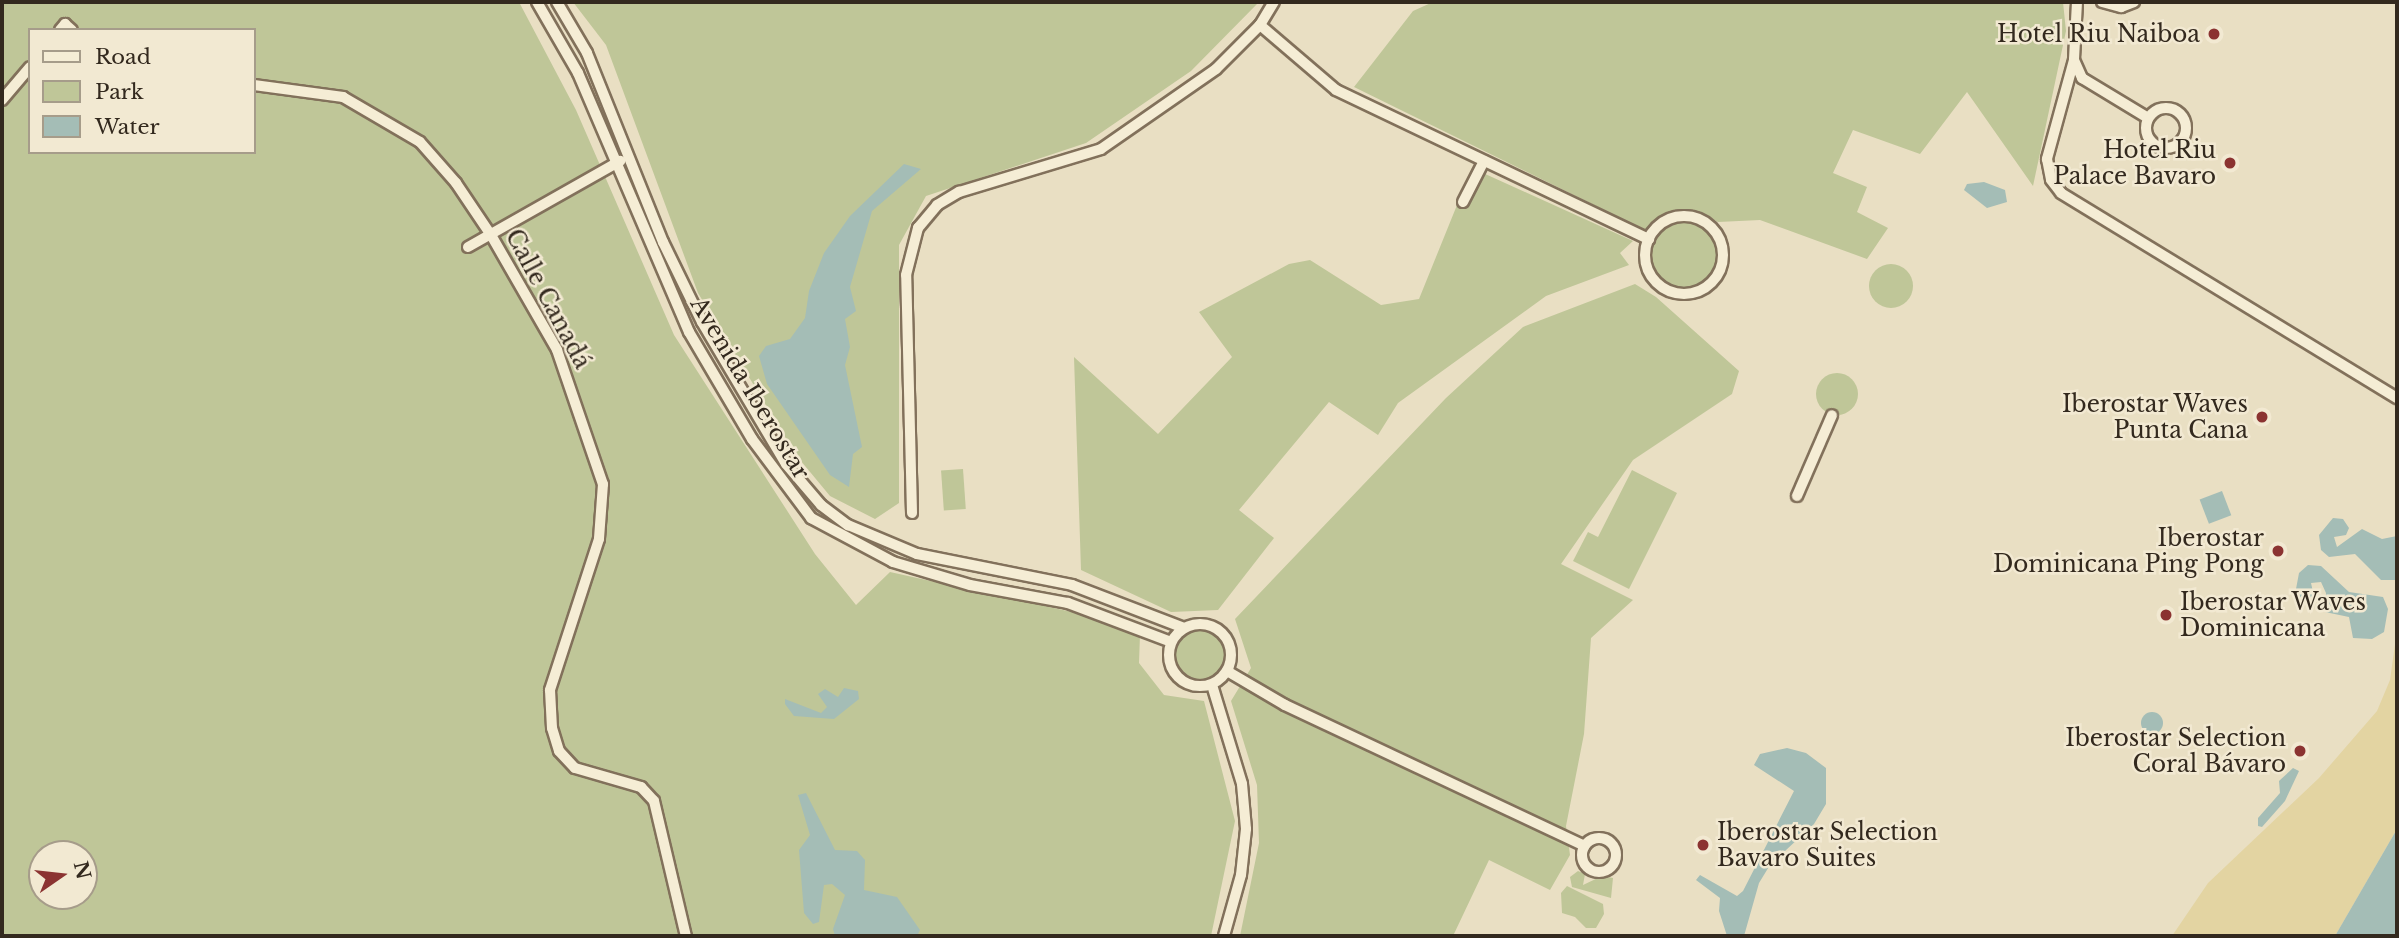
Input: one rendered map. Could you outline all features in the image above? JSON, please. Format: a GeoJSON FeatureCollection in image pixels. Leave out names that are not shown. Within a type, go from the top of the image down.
{"type":"FeatureCollection","features":[{"type":"Feature","properties":{"kind":"street","name":"Avenida Iberostar"},"geometry":{"type":"LineString","coordinates":[[537,2],[578,73],[614,164],[689,332],[752,439],[811,518],[893,562],[970,585],[1068,603],[1171,642]]}},
{"type":"Feature","properties":{"kind":"street","name":"Avenida Iberostar"},"geometry":{"type":"LineString","coordinates":[[556,2],[587,53],[629,157],[702,322],[786,464],[821,505],[848,525],[916,554],[1072,585],[1184,628]]}},
{"type":"Feature","properties":{"kind":"street"},"geometry":{"type":"LineString","coordinates":[[912,513],[906,275],[918,228],[937,205],[960,192],[1101,149],[1216,69],[1260,24],[1274,2]]}},
{"type":"Feature","properties":{"kind":"street"},"geometry":{"type":"LineString","coordinates":[[2077,2],[2074,60],[2048,159],[2051,180],[2061,193],[2397,398]]}},
{"type":"Feature","properties":{"kind":"street"},"geometry":{"type":"LineString","coordinates":[[2102,2],[2121,8],[2134,2]]}},
{"type":"Feature","properties":{"kind":"street"},"geometry":{"type":"LineString","coordinates":[[1260,24],[1336,90],[1648,239]]}},
{"type":"Feature","properties":{"kind":"street"},"geometry":{"type":"LineString","coordinates":[[2074,60],[2088,84],[2148,118]]}},
{"type":"Feature","properties":{"kind":"street"},"geometry":{"type":"LineString","coordinates":[[2,100],[28,68]]}},
{"type":"Feature","properties":{"kind":"street","name":"Calle Canadá"},"geometry":{"type":"LineString","coordinates":[[256,85],[344,97],[420,142],[456,183],[491,235],[557,350],[603,484],[599,539],[550,690],[555,737],[559,751],[575,768],[642,788],[654,800],[686,936]]}},
{"type":"Feature","properties":{"kind":"street"},"geometry":{"type":"LineString","coordinates":[[468,247],[629,157]]}},
{"type":"Feature","properties":{"kind":"street"},"geometry":{"type":"LineString","coordinates":[[1463,202],[1484,161]]}},
{"type":"Feature","properties":{"kind":"street"},"geometry":{"type":"LineString","coordinates":[[1694,217],[1713,229],[1720,240],[1721,265],[1707,286],[1695,292],[1671,291],[1648,269],[1648,239],[1662,222],[1694,217]]}},
{"type":"Feature","properties":{"kind":"street"},"geometry":{"type":"LineString","coordinates":[[1797,496],[1832,415]]}},
{"type":"Feature","properties":{"kind":"street"},"geometry":{"type":"LineString","coordinates":[[1204,624],[1222,632],[1231,651],[1227,671],[1212,685],[1191,686],[1174,673],[1168,653],[1171,642],[1184,628],[1204,624]]}},
{"type":"Feature","properties":{"kind":"street"},"geometry":{"type":"LineString","coordinates":[[1227,671],[1285,705],[1584,846]]}},
{"type":"Feature","properties":{"kind":"street"},"geometry":{"type":"LineString","coordinates":[[1212,685],[1242,784],[1246,829],[1241,875],[1224,936]]}},
{"type":"Feature","properties":{"kind":"green space"},"geometry":{"type":"Polygon","coordinates":[[[2,2],[519,2],[576,110],[674,335],[815,554],[856,605],[890,572],[1072,612],[1140,635],[1139,663],[1164,695],[1204,701],[1235,821],[1211,936],[2,936],[2,2]]]}},
{"type":"Feature","properties":{"kind":"green space"},"geometry":{"type":"Polygon","coordinates":[[[573,2],[1259,2],[1191,71],[1086,143],[926,196],[899,245],[899,503],[875,519],[830,496],[796,455],[698,293],[606,45],[573,2]]]}},
{"type":"Feature","properties":{"kind":"green space"},"geometry":{"type":"Polygon","coordinates":[[[1433,2],[2063,2],[2066,31],[2033,186],[1967,92],[1920,154],[1853,130],[1833,173],[1867,187],[1857,212],[1888,228],[1867,259],[1760,220],[1718,222],[1700,212],[1660,216],[1645,230],[1354,87],[1413,11],[1433,2]]]}},
{"type":"Feature","properties":{"kind":"green space"},"geometry":{"type":"Polygon","coordinates":[[[1472,168],[1633,241],[1620,253],[1629,265],[1546,296],[1398,403],[1378,435],[1329,402],[1239,510],[1274,538],[1218,610],[1171,612],[1081,570],[1074,357],[1158,434],[1232,357],[1199,312],[1289,264],[1310,260],[1381,305],[1419,299],[1472,168]]]}},
{"type":"Feature","properties":{"kind":"green space"},"geometry":{"type":"Polygon","coordinates":[[[1684,216],[1699,219],[1711,228],[1720,240],[1723,255],[1720,270],[1711,282],[1699,291],[1684,294],[1669,291],[1657,282],[1648,270],[1645,255],[1648,240],[1657,228],[1669,219],[1684,216]]]}},
{"type":"Feature","properties":{"kind":"green space"},"geometry":{"type":"Polygon","coordinates":[[[1891,264],[1906,271],[1913,286],[1906,301],[1891,308],[1876,301],[1869,286],[1876,271],[1891,264]]]}},
{"type":"Feature","properties":{"kind":"green space"},"geometry":{"type":"Polygon","coordinates":[[[1635,284],[1656,297],[1739,371],[1732,394],[1633,460],[1561,564],[1633,600],[1591,638],[1584,734],[1566,826],[1570,855],[1550,890],[1489,860],[1453,936],[1240,936],[1259,843],[1257,785],[1231,701],[1251,668],[1235,619],[1446,398],[1523,327],[1635,284]]]}},
{"type":"Feature","properties":{"kind":"green space"},"geometry":{"type":"Polygon","coordinates":[[[1837,373],[1852,379],[1858,394],[1852,409],[1837,415],[1822,409],[1816,394],[1822,379],[1837,373]]]}},
{"type":"Feature","properties":{"kind":"green space"},"geometry":{"type":"Polygon","coordinates":[[[963,469],[966,509],[944,510],[941,471],[963,469]]]}},
{"type":"Feature","properties":{"kind":"green space"},"geometry":{"type":"Polygon","coordinates":[[[1632,470],[1677,493],[1629,589],[1573,561],[1588,532],[1598,537],[1632,470]]]}},
{"type":"Feature","properties":{"kind":"green space"},"geometry":{"type":"Polygon","coordinates":[[[1194,624],[1206,624],[1222,633],[1229,643],[1229,667],[1222,677],[1206,686],[1194,686],[1183,681],[1174,672],[1169,661],[1169,649],[1174,638],[1183,629],[1194,624]]]}},
{"type":"Feature","properties":{"kind":"green space"},"geometry":{"type":"Polygon","coordinates":[[[1578,871],[1585,874],[1583,885],[1602,876],[1613,878],[1611,898],[1572,887],[1570,877],[1578,871]]]}},
{"type":"Feature","properties":{"kind":"green space"},"geometry":{"type":"Polygon","coordinates":[[[1567,886],[1603,904],[1604,914],[1596,928],[1586,928],[1575,917],[1562,913],[1561,893],[1567,886]]]}},
{"type":"Feature","properties":{"kind":"sand"},"geometry":{"type":"Polygon","coordinates":[[[2397,630],[2397,829],[2335,936],[2172,936],[2208,883],[2319,778],[2377,711],[2390,680],[2397,630]]]}},
{"type":"Feature","properties":{"kind":"water"},"geometry":{"type":"Polygon","coordinates":[[[904,164],[921,169],[872,211],[850,287],[856,311],[845,319],[850,347],[845,365],[862,447],[853,454],[849,487],[830,475],[767,384],[759,356],[766,346],[790,339],[805,318],[809,291],[824,253],[850,216],[904,164]]]}},
{"type":"Feature","properties":{"kind":"water"},"geometry":{"type":"Polygon","coordinates":[[[1984,182],[2005,190],[2007,202],[1987,208],[1964,190],[1967,184],[1984,182]]]}},
{"type":"Feature","properties":{"kind":"water"},"geometry":{"type":"Polygon","coordinates":[[[2222,491],[2231,515],[2209,524],[2200,500],[2222,491]]]}},
{"type":"Feature","properties":{"kind":"water"},"geometry":{"type":"Polygon","coordinates":[[[2333,518],[2343,519],[2349,528],[2346,535],[2334,537],[2337,547],[2362,529],[2382,539],[2397,536],[2397,580],[2381,580],[2355,554],[2329,557],[2321,550],[2319,535],[2333,518]]]}},
{"type":"Feature","properties":{"kind":"water"},"geometry":{"type":"Polygon","coordinates":[[[2308,565],[2321,566],[2349,592],[2383,597],[2388,609],[2384,632],[2372,639],[2353,638],[2349,617],[2325,612],[2326,593],[2321,582],[2311,583],[2315,601],[2303,602],[2296,589],[2299,573],[2308,565]]]}},
{"type":"Feature","properties":{"kind":"water"},"geometry":{"type":"Polygon","coordinates":[[[844,688],[858,691],[859,699],[834,719],[794,716],[785,704],[785,699],[821,713],[827,707],[818,694],[825,689],[838,697],[844,688]]]}},
{"type":"Feature","properties":{"kind":"water"},"geometry":{"type":"Polygon","coordinates":[[[2152,712],[2162,719],[2163,723],[2156,733],[2152,734],[2142,727],[2141,723],[2148,713],[2152,712]]]}},
{"type":"Feature","properties":{"kind":"water"},"geometry":{"type":"Polygon","coordinates":[[[1787,748],[1806,753],[1826,768],[1826,804],[1814,824],[1770,865],[1759,883],[1744,936],[1727,936],[1719,911],[1720,898],[1696,880],[1700,875],[1737,896],[1743,891],[1794,791],[1754,765],[1760,754],[1787,748]]]}},
{"type":"Feature","properties":{"kind":"water"},"geometry":{"type":"Polygon","coordinates":[[[2293,768],[2299,771],[2285,801],[2262,827],[2258,826],[2258,818],[2280,793],[2279,781],[2293,768]]]}},
{"type":"Feature","properties":{"kind":"water"},"geometry":{"type":"Polygon","coordinates":[[[806,793],[835,850],[857,851],[865,860],[864,890],[897,897],[920,930],[917,936],[835,936],[833,929],[845,895],[832,884],[824,885],[819,922],[813,924],[804,913],[799,850],[810,835],[798,795],[806,793]]]}},
{"type":"Feature","properties":{"kind":"water"},"geometry":{"type":"Polygon","coordinates":[[[2397,829],[2397,936],[2335,936],[2397,829]]]}},
{"type":"Feature","properties":{"kind":"place","name":"Hotel Riu Naiboa"},"geometry":{"type":"Point","coordinates":[2214,34]}},
{"type":"Feature","properties":{"kind":"place","name":"Hotel Riu Palace Bavaro"},"geometry":{"type":"Point","coordinates":[2230,163]}},
{"type":"Feature","properties":{"kind":"place","name":"Iberostar Waves Punta Cana"},"geometry":{"type":"Point","coordinates":[2262,417]}},
{"type":"Feature","properties":{"kind":"place","name":"Iberostar Dominicana Ping Pong"},"geometry":{"type":"Point","coordinates":[2278,551]}},
{"type":"Feature","properties":{"kind":"place","name":"Iberostar Waves Dominicana"},"geometry":{"type":"Point","coordinates":[2166,615]}},
{"type":"Feature","properties":{"kind":"place","name":"Iberostar Selection Coral Bávaro"},"geometry":{"type":"Point","coordinates":[2300,751]}},
{"type":"Feature","properties":{"kind":"place","name":"Iberostar Selection Bavaro Suites"},"geometry":{"type":"Point","coordinates":[1703,845]}}]}
